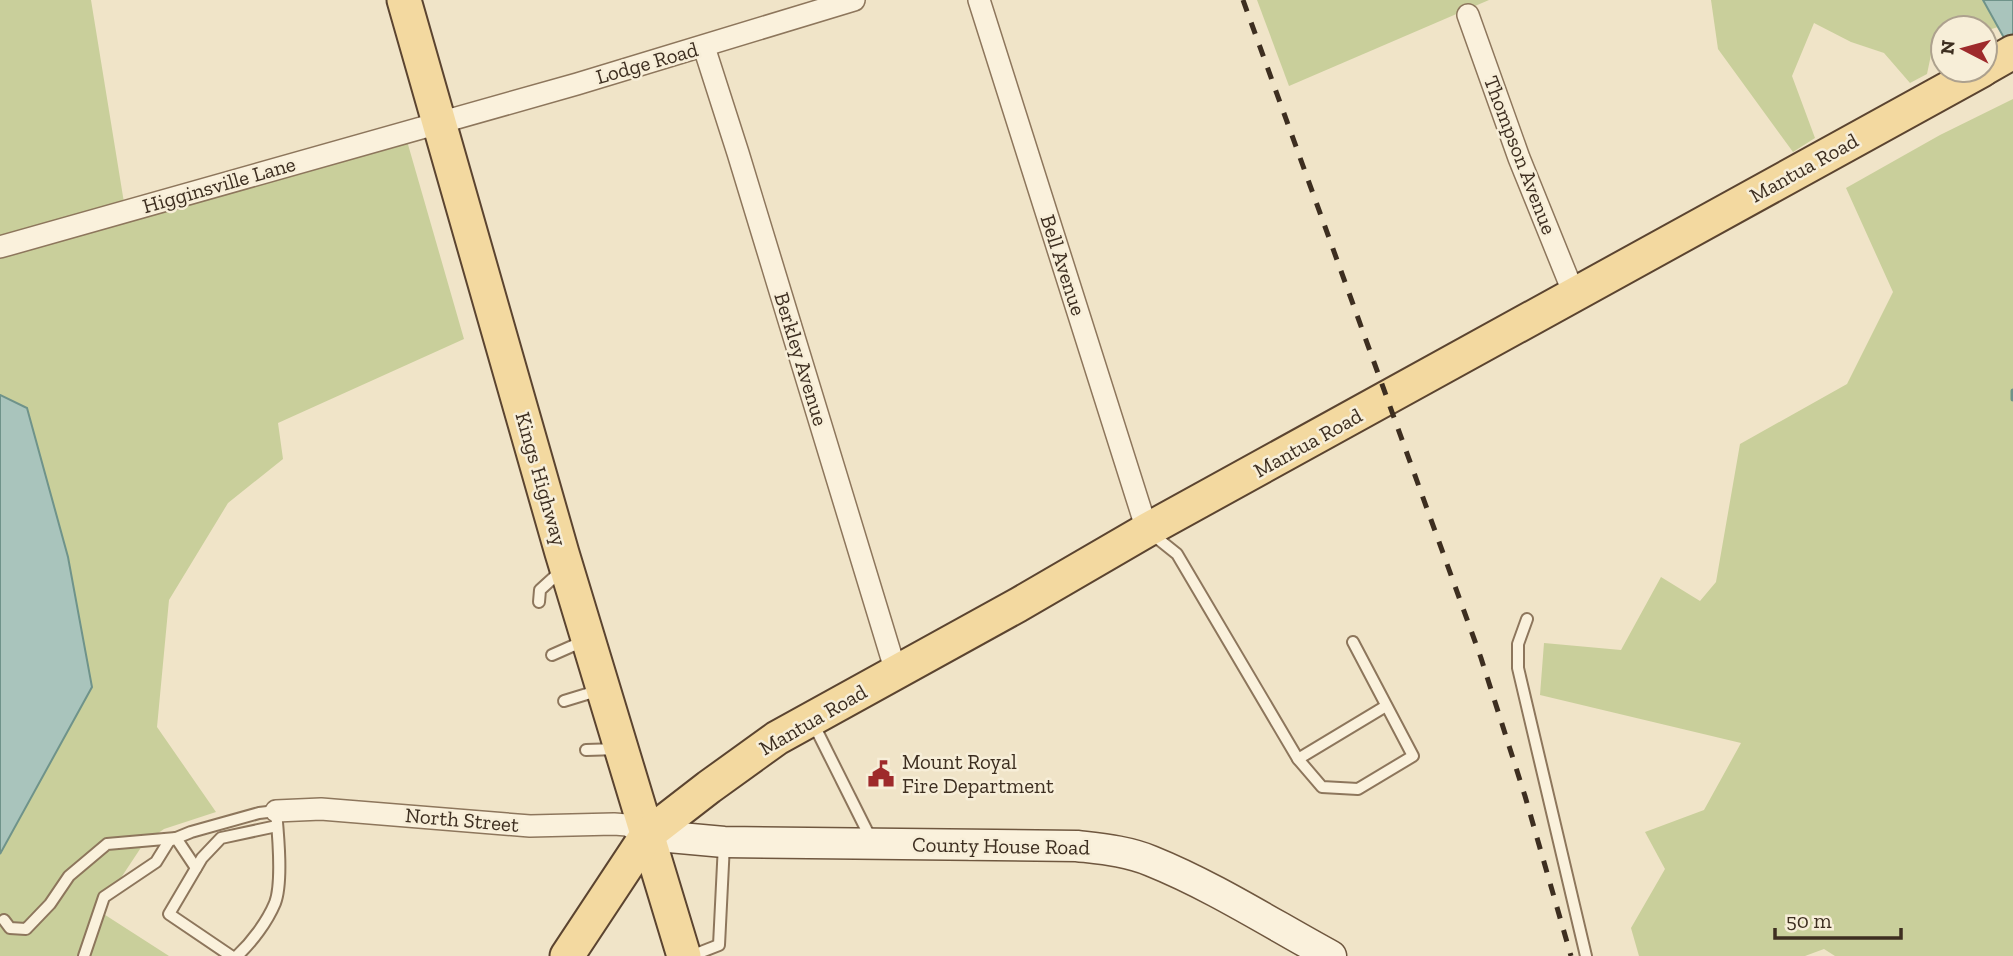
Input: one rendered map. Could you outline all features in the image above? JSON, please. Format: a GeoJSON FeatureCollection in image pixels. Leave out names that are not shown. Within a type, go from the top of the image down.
{"type":"FeatureCollection","features":[{"type":"Feature","properties":{"kind":"main road","name":"Kings Highway"},"geometry":{"type":"LineString","coordinates":[[404,0],[566,565],[684,956]]}},
{"type":"Feature","properties":{"kind":"main road","name":"Mantua Road"},"geometry":{"type":"LineString","coordinates":[[567,956],[647,835],[776,738],[1956,84]]}},
{"type":"Feature","properties":{"kind":"street","name":"Lodge Road"},"geometry":{"type":"LineString","coordinates":[[439,122],[704,47],[855,0]]}},
{"type":"Feature","properties":{"kind":"street","name":"Bell Avenue"},"geometry":{"type":"LineString","coordinates":[[979,0],[1147,530]]}},
{"type":"Feature","properties":{"kind":"street","name":"Thompson Avenue"},"geometry":{"type":"LineString","coordinates":[[1468,15],[1519,158],[1574,294]]}},
{"type":"Feature","properties":{"kind":"street","name":"Berkley Avenue"},"geometry":{"type":"LineString","coordinates":[[704,47],[896,672]]}},
{"type":"Feature","properties":{"kind":"street","name":"Higginsville Lane"},"geometry":{"type":"LineString","coordinates":[[0,247],[439,122]]}},
{"type":"Feature","properties":{"kind":"street","name":"North Street"},"geometry":{"type":"LineString","coordinates":[[276,818],[321,808],[530,826],[627,825],[647,835]]}},
{"type":"Feature","properties":{"kind":"street","name":"County House Road"},"geometry":{"type":"LineString","coordinates":[[647,835],[724,842],[1077,846],[1116,851],[1151,861],[1331,956]]}},
{"type":"Feature","properties":{"kind":"lane"},"geometry":{"type":"LineString","coordinates":[[1147,530],[1177,554],[1298,759],[1321,787],[1358,789],[1413,756],[1353,642]]}},
{"type":"Feature","properties":{"kind":"lane"},"geometry":{"type":"LineString","coordinates":[[539,602],[540,590],[566,565]]}},
{"type":"Feature","properties":{"kind":"lane"},"geometry":{"type":"LineString","coordinates":[[1527,619],[1518,645],[1518,668],[1586,956]]}},
{"type":"Feature","properties":{"kind":"lane"},"geometry":{"type":"LineString","coordinates":[[552,655],[588,639]]}},
{"type":"Feature","properties":{"kind":"lane"},"geometry":{"type":"LineString","coordinates":[[564,701],[603,689]]}},
{"type":"Feature","properties":{"kind":"lane"},"geometry":{"type":"LineString","coordinates":[[1298,759],[1386,706]]}},
{"type":"Feature","properties":{"kind":"lane"},"geometry":{"type":"LineString","coordinates":[[811,719],[873,844]]}},
{"type":"Feature","properties":{"kind":"lane"},"geometry":{"type":"LineString","coordinates":[[586,750],[621,749]]}},
{"type":"Feature","properties":{"kind":"lane"},"geometry":{"type":"LineString","coordinates":[[84,956],[104,897],[156,862],[169,841],[259,813],[276,818]]}},
{"type":"Feature","properties":{"kind":"lane"},"geometry":{"type":"LineString","coordinates":[[231,956],[169,914],[202,858],[221,838],[276,818]]}},
{"type":"Feature","properties":{"kind":"lane"},"geometry":{"type":"LineString","coordinates":[[237,956],[249,945],[275,901],[279,855],[276,818]]}},
{"type":"Feature","properties":{"kind":"lane"},"geometry":{"type":"LineString","coordinates":[[176,838],[196,868]]}},
{"type":"Feature","properties":{"kind":"lane"},"geometry":{"type":"LineString","coordinates":[[4,920],[10,928],[26,929],[50,904],[69,876],[107,844],[176,838]]}},
{"type":"Feature","properties":{"kind":"lane"},"geometry":{"type":"LineString","coordinates":[[691,956],[719,945],[724,842]]}},
{"type":"Feature","properties":{"kind":"green space"},"geometry":{"type":"Polygon","coordinates":[[[0,0],[91,0],[126,215],[405,134],[464,339],[278,423],[283,459],[228,503],[169,600],[157,727],[216,812],[164,829],[144,843],[99,911],[169,956],[0,956],[0,854],[92,687],[68,557],[27,409],[0,395],[0,0]]]}},
{"type":"Feature","properties":{"kind":"green space"},"geometry":{"type":"Polygon","coordinates":[[[1257,0],[1489,0],[1289,86],[1257,0]]]}},
{"type":"Feature","properties":{"kind":"green space"},"geometry":{"type":"Polygon","coordinates":[[[1711,0],[1983,0],[1991,14],[1929,14],[1927,74],[1910,83],[1884,53],[1851,42],[1814,23],[1792,76],[1815,138],[1793,152],[1718,49],[1711,0]]]}},
{"type":"Feature","properties":{"kind":"green space"},"geometry":{"type":"Polygon","coordinates":[[[2013,99],[2013,956],[1835,956],[1824,949],[1805,956],[1639,956],[1631,928],[1665,869],[1645,832],[1704,810],[1741,743],[1540,695],[1544,643],[1621,650],[1661,577],[1700,601],[1716,582],[1740,444],[1847,384],[1893,292],[1846,188],[1940,135],[2013,99]]]}},
{"type":"Feature","properties":{"kind":"water"},"geometry":{"type":"Polygon","coordinates":[[[1983,0],[2013,0],[2013,54],[1999,29],[1999,14],[1991,14],[1983,0]]]}},
{"type":"Feature","properties":{"kind":"water"},"geometry":{"type":"Polygon","coordinates":[[[0,395],[27,408],[68,557],[92,687],[0,854],[0,395]]]}},
{"type":"Feature","properties":{"kind":"waterway"},"geometry":{"type":"LineString","coordinates":[[2013,391],[2013,399]]}},
{"type":"Feature","properties":{"kind":"railway"},"geometry":{"type":"LineString","coordinates":[[1243,0],[1481,658],[1525,796],[1571,956]]}},
{"type":"Feature","properties":{"kind":"place","name":"Mount Royal Fire Department"},"geometry":{"type":"Point","coordinates":[881,774]}}]}
